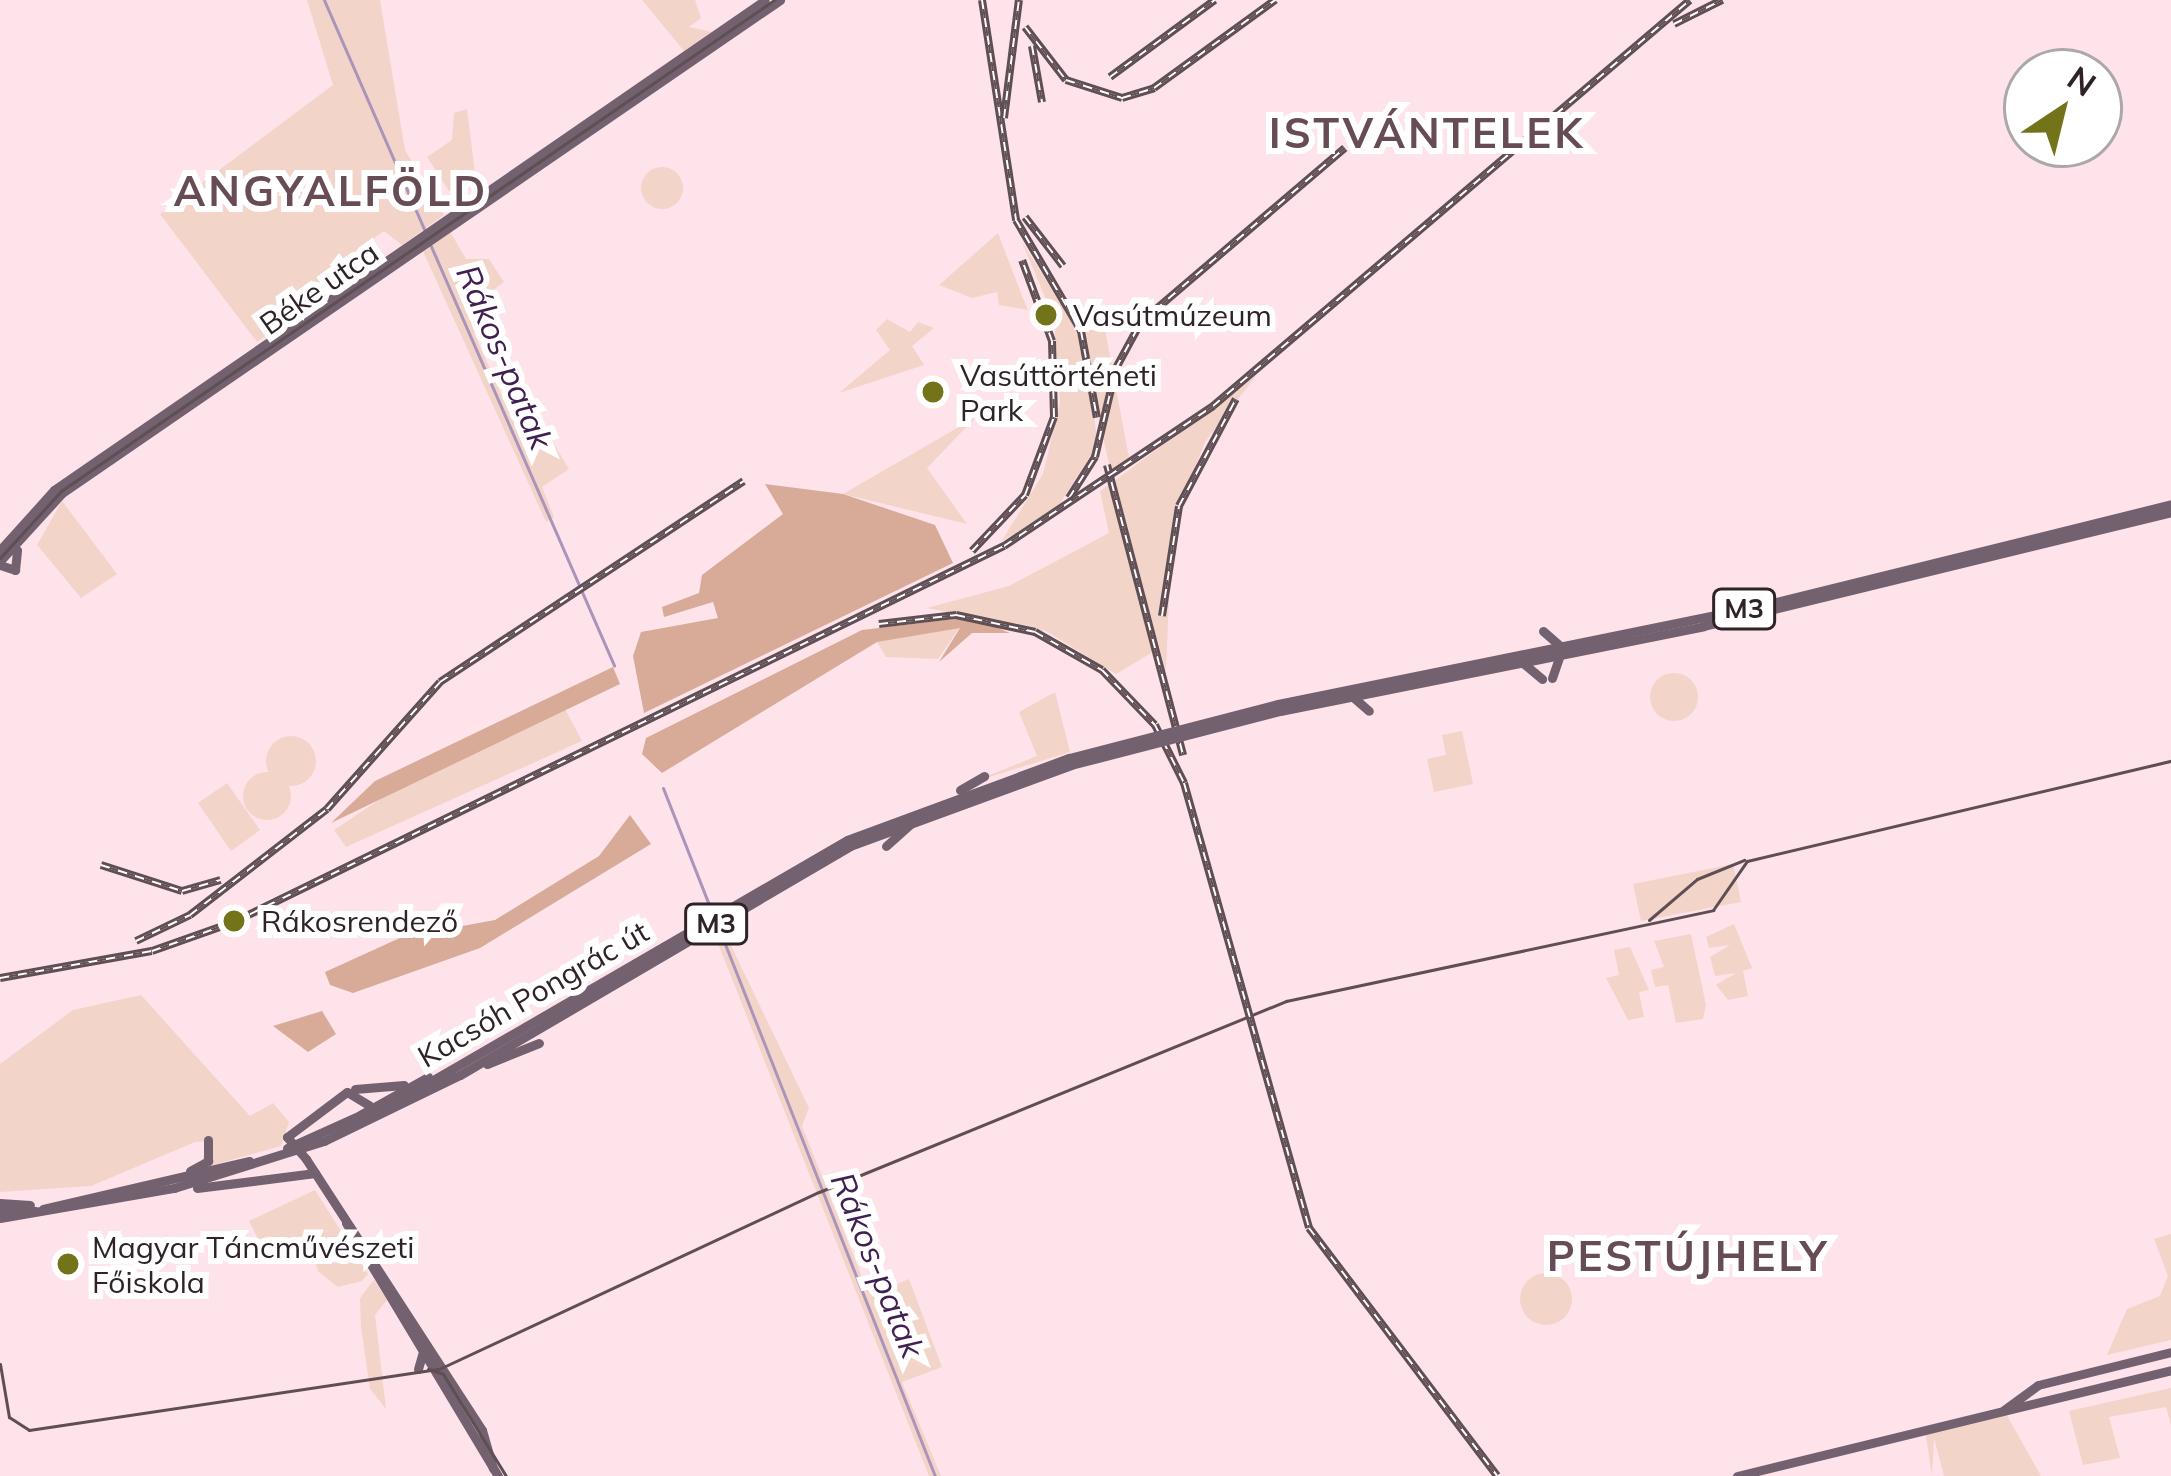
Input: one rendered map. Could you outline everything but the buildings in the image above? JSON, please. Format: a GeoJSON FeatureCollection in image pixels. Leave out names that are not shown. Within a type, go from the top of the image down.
{"type":"FeatureCollection","features":[{"type":"Feature","properties":{"kind":"main road","name":"Béke utca"},"geometry":{"type":"LineString","coordinates":[[427,238],[765,0]]}},
{"type":"Feature","properties":{"kind":"main road","name":"Béke utca"},"geometry":{"type":"LineString","coordinates":[[17,541],[60,490],[780,0]]}},
{"type":"Feature","properties":{"kind":"main road","name":"M3"},"geometry":{"type":"LineString","coordinates":[[1070,761],[1279,708],[1564,651],[2171,508]]}},
{"type":"Feature","properties":{"kind":"main road"},"geometry":{"type":"LineString","coordinates":[[17,541],[15,570],[3,555],[17,541]]}},
{"type":"Feature","properties":{"kind":"main road"},"geometry":{"type":"LineString","coordinates":[[1535,643],[1525,659],[1547,679],[1564,651],[1543,631]]}},
{"type":"Feature","properties":{"kind":"main road"},"geometry":{"type":"LineString","coordinates":[[1361,677],[1350,693],[1369,711]]}},
{"type":"Feature","properties":{"kind":"main road","name":"Kacsóh Pongrác út"},"geometry":{"type":"LineString","coordinates":[[88,1207],[324,1141],[460,1076],[836,854],[922,810],[956,794],[1070,761]]}},
{"type":"Feature","properties":{"kind":"main road","name":"Kacsóh Pongrác út"},"geometry":{"type":"LineString","coordinates":[[72,1203],[177,1183],[354,1120],[922,810],[1070,761]]}},
{"type":"Feature","properties":{"kind":"main road"},"geometry":{"type":"LineString","coordinates":[[956,794],[984,776]]}},
{"type":"Feature","properties":{"kind":"main road"},"geometry":{"type":"LineString","coordinates":[[896,806],[922,810]]}},
{"type":"Feature","properties":{"kind":"main road"},"geometry":{"type":"LineString","coordinates":[[886,846],[922,810]]}},
{"type":"Feature","properties":{"kind":"main road"},"geometry":{"type":"LineString","coordinates":[[354,1120],[409,1084],[508,1037]]}},
{"type":"Feature","properties":{"kind":"main road"},"geometry":{"type":"LineString","coordinates":[[460,1076],[538,1042]]}},
{"type":"Feature","properties":{"kind":"main road"},"geometry":{"type":"LineString","coordinates":[[409,1084],[349,1092],[287,1137],[321,1178],[421,1347],[445,1372],[495,1472]]}},
{"type":"Feature","properties":{"kind":"main road"},"geometry":{"type":"LineString","coordinates":[[349,1092],[369,1106]]}},
{"type":"Feature","properties":{"kind":"main road"},"geometry":{"type":"LineString","coordinates":[[177,1183],[206,1163],[203,1146]]}},
{"type":"Feature","properties":{"kind":"main road"},"geometry":{"type":"LineString","coordinates":[[291,1171],[306,1159]]}},
{"type":"Feature","properties":{"kind":"main road"},"geometry":{"type":"LineString","coordinates":[[177,1183],[218,1187],[291,1171],[321,1178]]}},
{"type":"Feature","properties":{"kind":"main road"},"geometry":{"type":"LineString","coordinates":[[0,1210],[72,1203]]}},
{"type":"Feature","properties":{"kind":"main road"},"geometry":{"type":"LineString","coordinates":[[36,1210],[72,1203]]}},
{"type":"Feature","properties":{"kind":"main road"},"geometry":{"type":"LineString","coordinates":[[0,1210],[88,1207]]}},
{"type":"Feature","properties":{"kind":"main road"},"geometry":{"type":"LineString","coordinates":[[0,1210],[88,1207]]}},
{"type":"Feature","properties":{"kind":"main road"},"geometry":{"type":"LineString","coordinates":[[342,1213],[482,1430],[495,1472]]}},
{"type":"Feature","properties":{"kind":"main road"},"geometry":{"type":"LineString","coordinates":[[421,1347],[421,1372],[445,1372]]}},
{"type":"Feature","properties":{"kind":"main road"},"geometry":{"type":"LineString","coordinates":[[2004,1410],[2038,1385],[2171,1352]]}},
{"type":"Feature","properties":{"kind":"main road"},"geometry":{"type":"LineString","coordinates":[[1737,1476],[2171,1370]]}},
{"type":"Feature","properties":{"kind":"main road"},"geometry":{"type":"LineString","coordinates":[[466,1422],[482,1430]]}},
{"type":"Feature","properties":{"kind":"shaded area"},"geometry":{"type":"Polygon","coordinates":[[[307,0],[380,0],[405,150],[444,215],[402,245],[384,231],[363,246],[373,262],[257,342],[160,214],[333,85],[307,0]]]}},
{"type":"Feature","properties":{"kind":"shaded area"},"geometry":{"type":"Polygon","coordinates":[[[642,0],[695,0],[701,18],[689,27],[712,32],[684,51],[642,0]]]}},
{"type":"Feature","properties":{"kind":"shaded area"},"geometry":{"type":"Polygon","coordinates":[[[467,109],[475,173],[449,191],[427,157],[452,140],[454,113],[467,109]]]}},
{"type":"Feature","properties":{"kind":"shaded area"},"geometry":{"type":"Polygon","coordinates":[[[662,167],[677,173],[683,188],[677,203],[662,209],[647,203],[641,188],[647,173],[662,167]]]}},
{"type":"Feature","properties":{"kind":"shaded area"},"geometry":{"type":"Polygon","coordinates":[[[449,230],[466,259],[489,259],[504,282],[482,298],[497,317],[474,333],[510,414],[529,403],[569,469],[542,487],[554,517],[546,522],[422,249],[449,230]]]}},
{"type":"Feature","properties":{"kind":"shaded area"},"geometry":{"type":"Polygon","coordinates":[[[998,233],[1028,310],[999,305],[997,292],[972,298],[939,285],[998,233]]]}},
{"type":"Feature","properties":{"kind":"shaded area"},"geometry":{"type":"Polygon","coordinates":[[[1022,242],[1082,337],[1098,444],[1059,505],[1001,542],[1043,474],[1060,403],[1054,319],[1022,242]]]}},
{"type":"Feature","properties":{"kind":"shaded area"},"geometry":{"type":"Polygon","coordinates":[[[1100,303],[1129,458],[1111,472],[1074,310],[1100,303]]]}},
{"type":"Feature","properties":{"kind":"shaded area"},"geometry":{"type":"Polygon","coordinates":[[[887,319],[910,332],[918,322],[934,328],[912,346],[924,365],[839,393],[890,350],[876,330],[887,319]]]}},
{"type":"Feature","properties":{"kind":"shaded area"},"geometry":{"type":"Polygon","coordinates":[[[1256,376],[1205,442],[1172,525],[1166,671],[1113,482],[1256,376]]]}},
{"type":"Feature","properties":{"kind":"shaded area"},"geometry":{"type":"Polygon","coordinates":[[[976,417],[927,468],[967,524],[843,494],[976,417]]]}},
{"type":"Feature","properties":{"kind":"shaded area"},"geometry":{"type":"Polygon","coordinates":[[[765,484],[843,494],[935,525],[953,563],[644,713],[633,656],[641,632],[718,618],[713,602],[664,617],[662,607],[699,593],[702,575],[783,514],[765,484]]]}},
{"type":"Feature","properties":{"kind":"shaded area"},"geometry":{"type":"Polygon","coordinates":[[[1110,484],[1158,649],[1116,674],[1046,631],[927,608],[1009,586],[1109,533],[1100,491],[1110,484]]]}},
{"type":"Feature","properties":{"kind":"shaded area"},"geometry":{"type":"Polygon","coordinates":[[[62,501],[117,574],[81,598],[37,545],[62,501]]]}},
{"type":"Feature","properties":{"kind":"shaded area"},"geometry":{"type":"Polygon","coordinates":[[[971,617],[1010,633],[972,633],[939,662],[960,628],[877,642],[662,773],[642,754],[646,738],[862,630],[971,617]]]}},
{"type":"Feature","properties":{"kind":"shaded area"},"geometry":{"type":"Polygon","coordinates":[[[960,627],[938,659],[886,657],[877,642],[960,627]]]}},
{"type":"Feature","properties":{"kind":"shaded area"},"geometry":{"type":"Polygon","coordinates":[[[613,667],[620,684],[331,823],[375,781],[613,667]]]}},
{"type":"Feature","properties":{"kind":"shaded area"},"geometry":{"type":"Polygon","coordinates":[[[1674,673],[1691,680],[1698,697],[1691,714],[1674,721],[1657,714],[1650,697],[1657,680],[1674,673]]]}},
{"type":"Feature","properties":{"kind":"shaded area"},"geometry":{"type":"Polygon","coordinates":[[[1055,692],[1070,752],[970,783],[1037,756],[1019,712],[1055,692]]]}},
{"type":"Feature","properties":{"kind":"shaded area"},"geometry":{"type":"Polygon","coordinates":[[[565,709],[582,741],[346,847],[334,830],[424,770],[565,709]]]}},
{"type":"Feature","properties":{"kind":"shaded area"},"geometry":{"type":"Polygon","coordinates":[[[1462,731],[1473,784],[1434,792],[1427,759],[1446,755],[1442,735],[1462,731]]]}},
{"type":"Feature","properties":{"kind":"shaded area"},"geometry":{"type":"Polygon","coordinates":[[[291,736],[308,744],[316,761],[308,778],[291,786],[274,778],[266,761],[274,744],[291,736]]]}},
{"type":"Feature","properties":{"kind":"shaded area"},"geometry":{"type":"Polygon","coordinates":[[[267,772],[284,779],[291,796],[284,813],[267,820],[250,813],[243,796],[250,779],[267,772]]]}},
{"type":"Feature","properties":{"kind":"shaded area"},"geometry":{"type":"Polygon","coordinates":[[[227,783],[260,830],[231,851],[198,803],[227,783]]]}},
{"type":"Feature","properties":{"kind":"shaded area"},"geometry":{"type":"Polygon","coordinates":[[[630,815],[651,844],[480,948],[353,993],[330,985],[325,972],[402,937],[495,920],[599,856],[630,815]]]}},
{"type":"Feature","properties":{"kind":"shaded area"},"geometry":{"type":"Polygon","coordinates":[[[1733,864],[1741,902],[1641,921],[1633,884],[1733,864]]]}},
{"type":"Feature","properties":{"kind":"shaded area"},"geometry":{"type":"Polygon","coordinates":[[[1734,924],[1752,968],[1743,971],[1748,996],[1728,1000],[1716,985],[1736,973],[1715,976],[1710,957],[1730,945],[1709,948],[1706,937],[1734,924]]]}},
{"type":"Feature","properties":{"kind":"shaded area"},"geometry":{"type":"Polygon","coordinates":[[[724,931],[809,1108],[802,1126],[864,1282],[879,1277],[885,1289],[909,1279],[942,1367],[902,1382],[941,1476],[929,1476],[715,936],[724,931]]]}},
{"type":"Feature","properties":{"kind":"shaded area"},"geometry":{"type":"Polygon","coordinates":[[[1691,934],[1706,1005],[1703,1019],[1676,1023],[1668,985],[1655,987],[1651,970],[1664,967],[1654,941],[1691,934]]]}},
{"type":"Feature","properties":{"kind":"shaded area"},"geometry":{"type":"Polygon","coordinates":[[[1630,947],[1649,990],[1639,992],[1644,1017],[1628,1020],[1606,978],[1619,975],[1614,950],[1630,947]]]}},
{"type":"Feature","properties":{"kind":"shaded area"},"geometry":{"type":"Polygon","coordinates":[[[141,995],[250,1116],[273,1103],[289,1122],[281,1146],[199,1169],[209,1141],[195,1142],[91,1186],[0,1192],[0,1064],[73,1010],[141,995]]]}},
{"type":"Feature","properties":{"kind":"shaded area"},"geometry":{"type":"Polygon","coordinates":[[[322,1011],[336,1034],[308,1052],[273,1026],[322,1011]]]}},
{"type":"Feature","properties":{"kind":"shaded area"},"geometry":{"type":"Polygon","coordinates":[[[315,1190],[368,1274],[362,1281],[338,1287],[318,1271],[307,1235],[276,1257],[261,1245],[249,1221],[315,1190]]]}},
{"type":"Feature","properties":{"kind":"shaded area"},"geometry":{"type":"Polygon","coordinates":[[[2171,1234],[2171,1340],[2107,1355],[2127,1309],[2160,1296],[2168,1276],[2154,1239],[2171,1234]]]}},
{"type":"Feature","properties":{"kind":"shaded area"},"geometry":{"type":"Polygon","coordinates":[[[1546,1273],[1565,1280],[1572,1299],[1565,1318],[1546,1325],[1527,1318],[1520,1299],[1527,1280],[1546,1273]]]}},
{"type":"Feature","properties":{"kind":"shaded area"},"geometry":{"type":"Polygon","coordinates":[[[374,1280],[387,1300],[375,1315],[386,1409],[370,1389],[361,1327],[360,1298],[374,1280]]]}},
{"type":"Feature","properties":{"kind":"shaded area"},"geometry":{"type":"Polygon","coordinates":[[[2171,1388],[2171,1425],[2166,1407],[2109,1417],[2120,1458],[2083,1465],[2069,1411],[2171,1388]]]}},
{"type":"Feature","properties":{"kind":"shaded area"},"geometry":{"type":"Polygon","coordinates":[[[2004,1410],[2041,1476],[1944,1476],[1934,1438],[1932,1476],[1925,1430],[2004,1410]]]}},
{"type":"Feature","properties":{"kind":"waterway","name":"Rákos-patak"},"geometry":{"type":"LineString","coordinates":[[324,0],[424,229]]}},
{"type":"Feature","properties":{"kind":"waterway","name":"Rákos-patak"},"geometry":{"type":"LineString","coordinates":[[430,244],[614,666]]}},
{"type":"Feature","properties":{"kind":"waterway","name":"Rákos-patak"},"geometry":{"type":"LineString","coordinates":[[663,788],[711,910]]}},
{"type":"Feature","properties":{"kind":"waterway","name":"Rákos-patak"},"geometry":{"type":"LineString","coordinates":[[723,939],[935,1476]]}},
{"type":"Feature","properties":{"kind":"tram line"},"geometry":{"type":"LineString","coordinates":[[0,558],[61,491],[774,0]]}},
{"type":"Feature","properties":{"kind":"tram line"},"geometry":{"type":"LineString","coordinates":[[0,1364],[9,1417],[29,1430],[439,1369],[819,1192],[1286,1001],[1713,910],[1747,861],[2171,761]]}},
{"type":"Feature","properties":{"kind":"tram line"},"geometry":{"type":"LineString","coordinates":[[1649,920],[1697,879],[1744,860]]}},
{"type":"Feature","properties":{"kind":"tram line"},"geometry":{"type":"LineString","coordinates":[[428,1369],[443,1374],[506,1476]]}},
{"type":"Feature","properties":{"kind":"railway"},"geometry":{"type":"LineString","coordinates":[[982,0],[1016,220],[1081,331],[1097,418]]}},
{"type":"Feature","properties":{"kind":"railway"},"geometry":{"type":"LineString","coordinates":[[1004,118],[1019,0]]}},
{"type":"Feature","properties":{"kind":"railway"},"geometry":{"type":"LineString","coordinates":[[1110,77],[1215,0]]}},
{"type":"Feature","properties":{"kind":"railway"},"geometry":{"type":"LineString","coordinates":[[1025,27],[1066,80],[1122,98],[1154,88],[1275,0]]}},
{"type":"Feature","properties":{"kind":"railway"},"geometry":{"type":"LineString","coordinates":[[0,978],[152,951],[234,922],[1004,546],[1213,406],[1690,0]]}},
{"type":"Feature","properties":{"kind":"railway"},"geometry":{"type":"LineString","coordinates":[[1674,24],[1722,0]]}},
{"type":"Feature","properties":{"kind":"railway"},"geometry":{"type":"LineString","coordinates":[[1032,46],[1042,102]]}},
{"type":"Feature","properties":{"kind":"railway"},"geometry":{"type":"LineString","coordinates":[[1069,498],[1095,457],[1116,368],[1141,322],[1345,148]]}},
{"type":"Feature","properties":{"kind":"railway"},"geometry":{"type":"LineString","coordinates":[[1025,217],[1063,266]]}},
{"type":"Feature","properties":{"kind":"railway"},"geometry":{"type":"LineString","coordinates":[[972,551],[1025,495],[1054,417],[1052,341],[1022,260]]}},
{"type":"Feature","properties":{"kind":"railway"},"geometry":{"type":"LineString","coordinates":[[1162,616],[1179,506],[1236,399]]}},
{"type":"Feature","properties":{"kind":"railway"},"geometry":{"type":"LineString","coordinates":[[1107,465],[1183,755]]}},
{"type":"Feature","properties":{"kind":"railway"},"geometry":{"type":"LineString","coordinates":[[136,941],[190,915],[327,809],[440,682],[744,481]]}},
{"type":"Feature","properties":{"kind":"railway"},"geometry":{"type":"LineString","coordinates":[[879,624],[956,615],[1035,632],[1102,670],[1155,725],[1184,783],[1309,1228],[1497,1476]]}},
{"type":"Feature","properties":{"kind":"railway"},"geometry":{"type":"LineString","coordinates":[[101,865],[182,891],[220,880]]}},
{"type":"Feature","properties":{"kind":"place","name":"Vasútmúzeum"},"geometry":{"type":"Point","coordinates":[1046,315]}},
{"type":"Feature","properties":{"kind":"place","name":"Vasúttörténeti Park"},"geometry":{"type":"Point","coordinates":[933,392]}},
{"type":"Feature","properties":{"kind":"place","name":"Rákosrendező"},"geometry":{"type":"Point","coordinates":[234,921]}},
{"type":"Feature","properties":{"kind":"place","name":"Magyar Táncművészeti Főiskola"},"geometry":{"type":"Point","coordinates":[68,1264]}},
{"type":"Feature","properties":{"kind":"district","name":"ISTVÁNTELEK"},"geometry":{"type":"Point","coordinates":[1427,133]}},
{"type":"Feature","properties":{"kind":"district","name":"ANGYALFÖLD"},"geometry":{"type":"Point","coordinates":[331,191]}},
{"type":"Feature","properties":{"kind":"district","name":"PESTÚJHELY"},"geometry":{"type":"Point","coordinates":[1688,1256]}}]}
